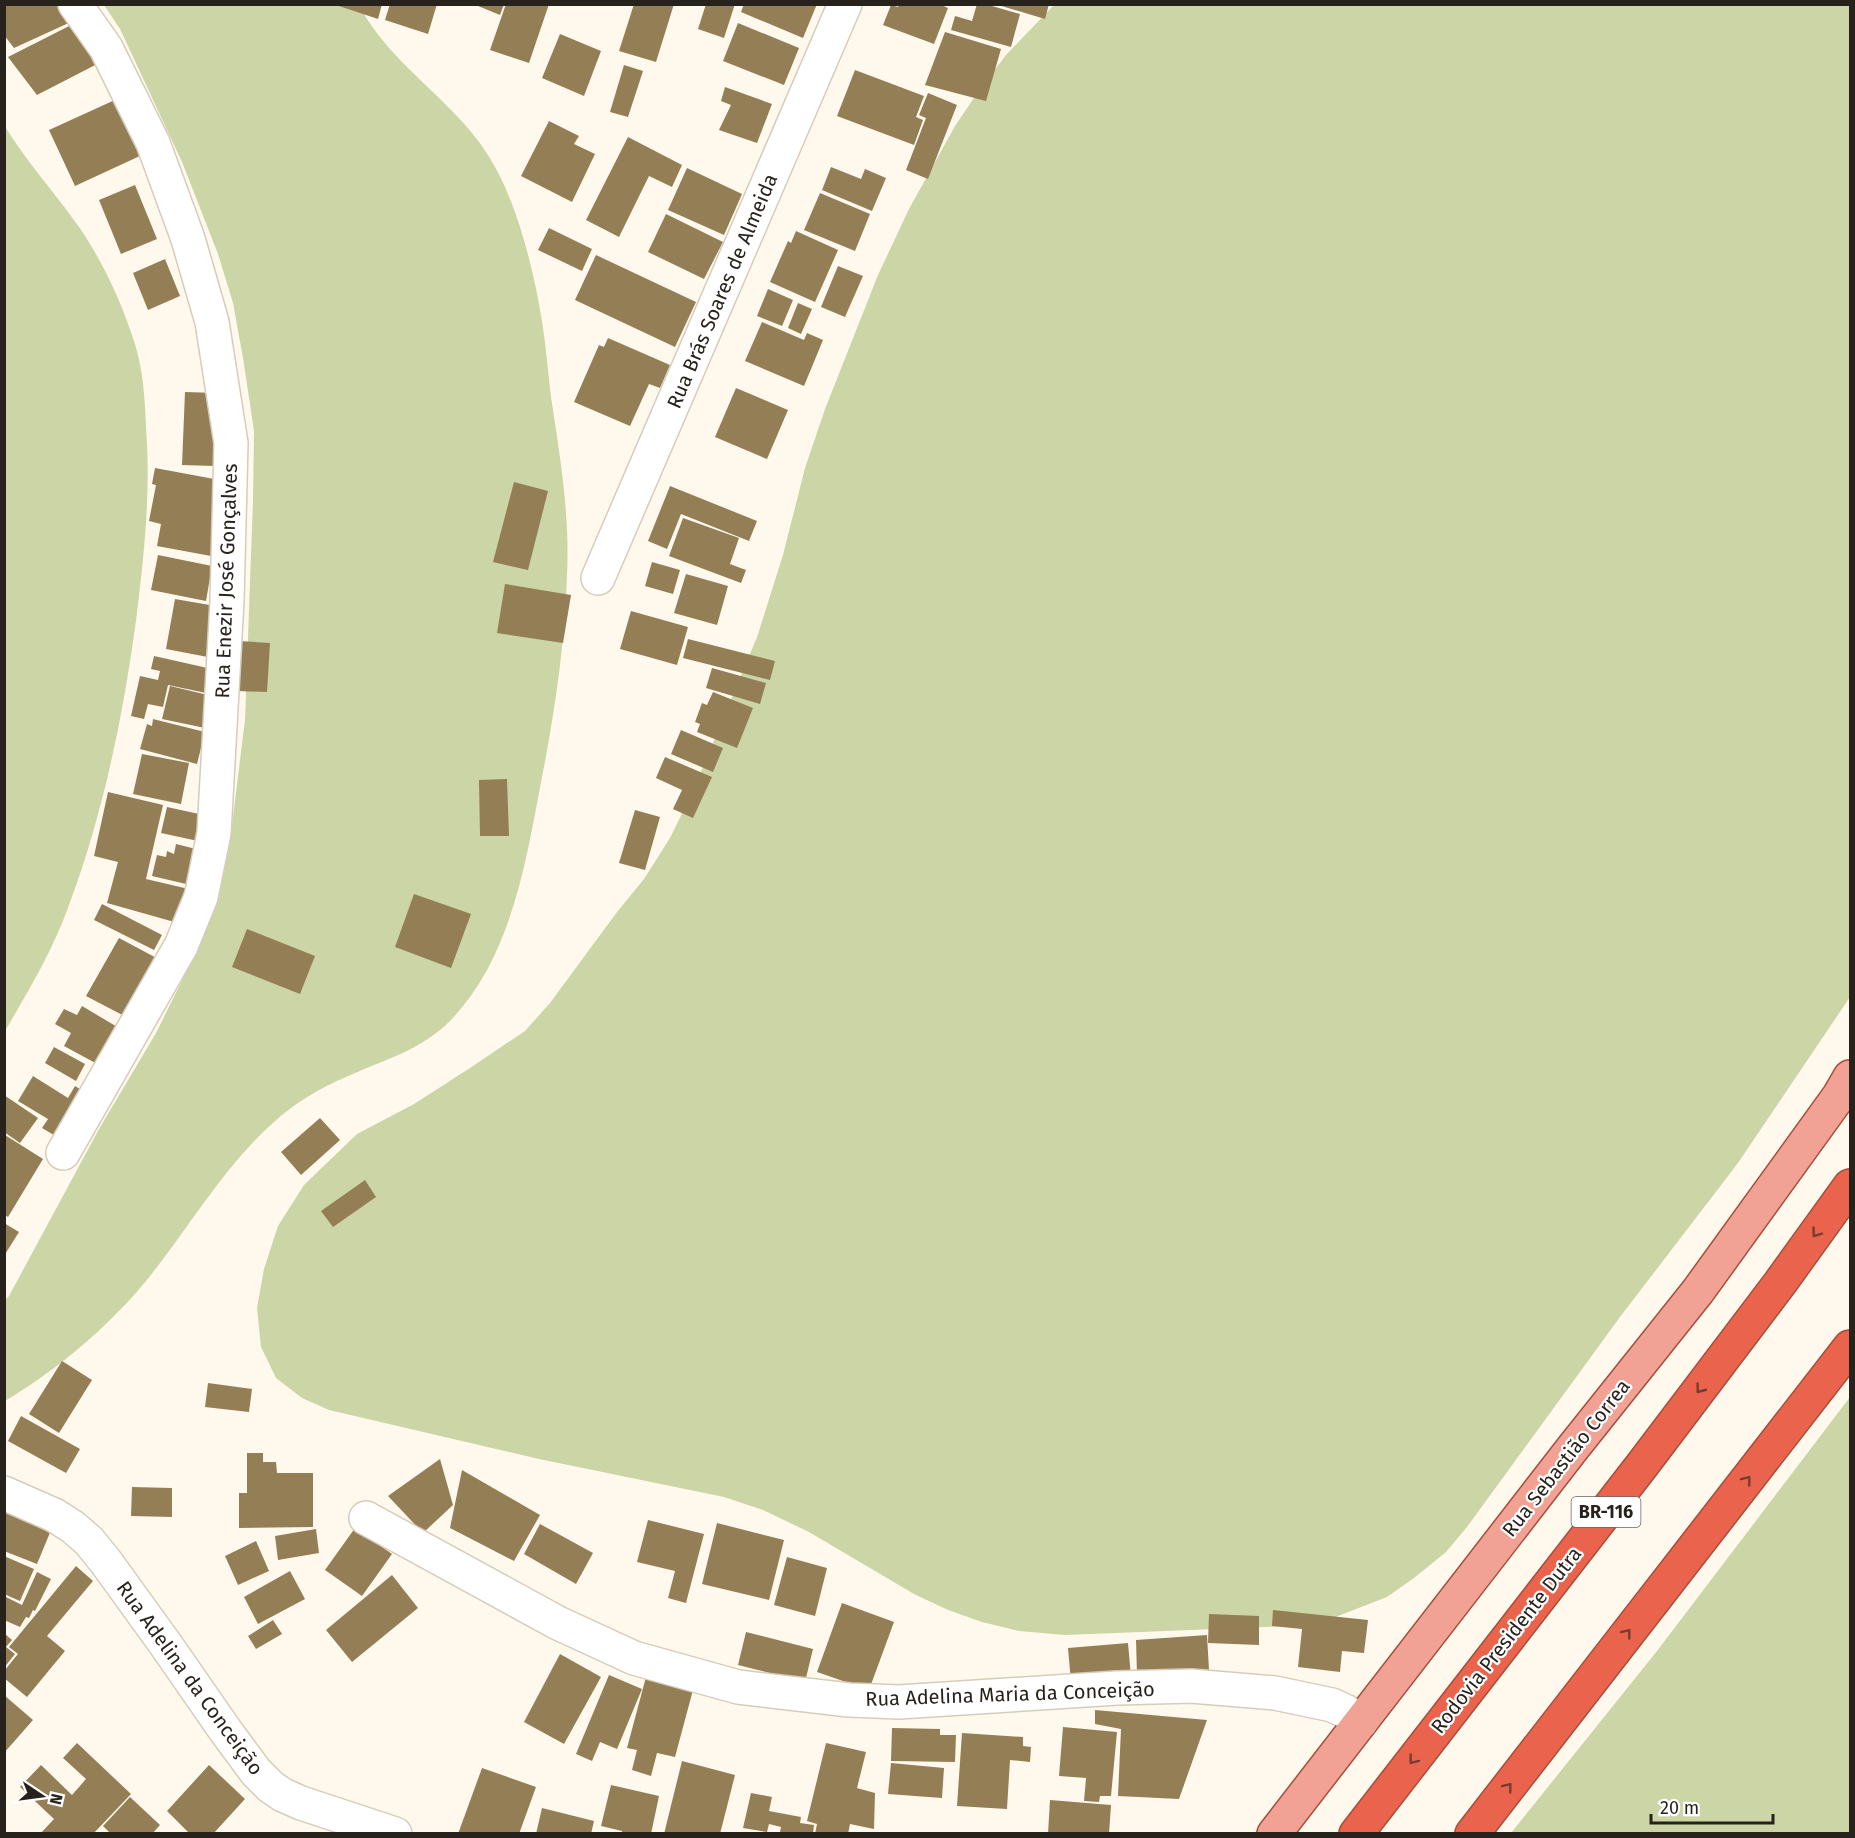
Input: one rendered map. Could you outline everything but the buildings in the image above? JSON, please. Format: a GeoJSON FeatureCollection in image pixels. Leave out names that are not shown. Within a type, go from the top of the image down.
{"type":"FeatureCollection","features":[{"type":"Feature","properties":{"kind":"highway","name":"Rodovia Presidente Dutra"},"geometry":{"type":"LineString","coordinates":[[1356,1833],[1643,1464],[1851,1186]]}},
{"type":"Feature","properties":{"kind":"highway"},"geometry":{"type":"LineString","coordinates":[[1472,1833],[1851,1347]]}},
{"type":"Feature","properties":{"kind":"main road","name":"Rua Sebastião Correa"},"geometry":{"type":"LineString","coordinates":[[1274,1833],[1572,1449],[1698,1291],[1851,1077]]}},
{"type":"Feature","properties":{"kind":"street","name":"Rua Enezir José Gonçalves"},"geometry":{"type":"LineString","coordinates":[[63,1153],[181,946],[201,897],[214,833],[227,601],[231,443],[212,322],[188,239],[153,143],[106,48],[75,4]]}},
{"type":"Feature","properties":{"kind":"street","name":"Rua Brás Soares de Almeida"},"geometry":{"type":"LineString","coordinates":[[598,578],[845,4]]}},
{"type":"Feature","properties":{"kind":"street","name":"Rua Adelina da Conceição"},"geometry":{"type":"LineString","coordinates":[[4,1493],[54,1515],[89,1541],[160,1636],[231,1739],[256,1772],[271,1787],[301,1803],[395,1833]]}},
{"type":"Feature","properties":{"kind":"street","name":"Rua Adelina Maria da Conceição"},"geometry":{"type":"LineString","coordinates":[[366,1518],[558,1623],[634,1658],[738,1687],[849,1700],[899,1702],[1117,1688],[1191,1686],[1275,1694],[1332,1705],[1362,1722]]}},
{"type":"Feature","properties":{"kind":"green space"},"geometry":{"type":"Polygon","coordinates":[[[104,5],[359,5],[373,28],[390,48],[464,124],[481,145],[504,184],[511,202],[530,262],[539,302],[566,508],[568,553],[566,600],[559,676],[530,842],[502,938],[471,996],[450,1021],[426,1040],[401,1054],[336,1081],[290,1108],[256,1140],[222,1178],[162,1261],[115,1316],[44,1376],[5,1401],[5,1300],[99,1129],[156,1033],[202,940],[229,849],[245,720],[254,431],[233,303],[218,254],[182,162],[120,29],[104,5]]]}},
{"type":"Feature","properties":{"kind":"green space"},"geometry":{"type":"Polygon","coordinates":[[[1054,5],[1850,5],[1850,997],[1738,1163],[1620,1317],[1467,1527],[1446,1552],[1387,1597],[1315,1625],[1065,1635],[1019,1631],[982,1622],[948,1610],[914,1594],[809,1532],[763,1510],[724,1497],[539,1459],[329,1410],[302,1398],[276,1378],[261,1347],[257,1308],[264,1269],[278,1226],[304,1185],[357,1134],[414,1104],[525,1031],[550,1003],[644,879],[670,838],[693,791],[757,637],[783,555],[805,468],[825,409],[878,275],[909,209],[955,126],[1006,55],[1054,5]]]}},
{"type":"Feature","properties":{"kind":"green space"},"geometry":{"type":"Polygon","coordinates":[[[4,125],[88,240],[111,282],[123,311],[137,351],[141,373],[148,476],[144,548],[136,621],[125,693],[102,800],[63,922],[40,970],[5,1031],[4,125]]]}},
{"type":"Feature","properties":{"kind":"green space"},"geometry":{"type":"Polygon","coordinates":[[[1850,1397],[1850,1833],[1511,1833],[1657,1651],[1850,1397]]]}}]}
